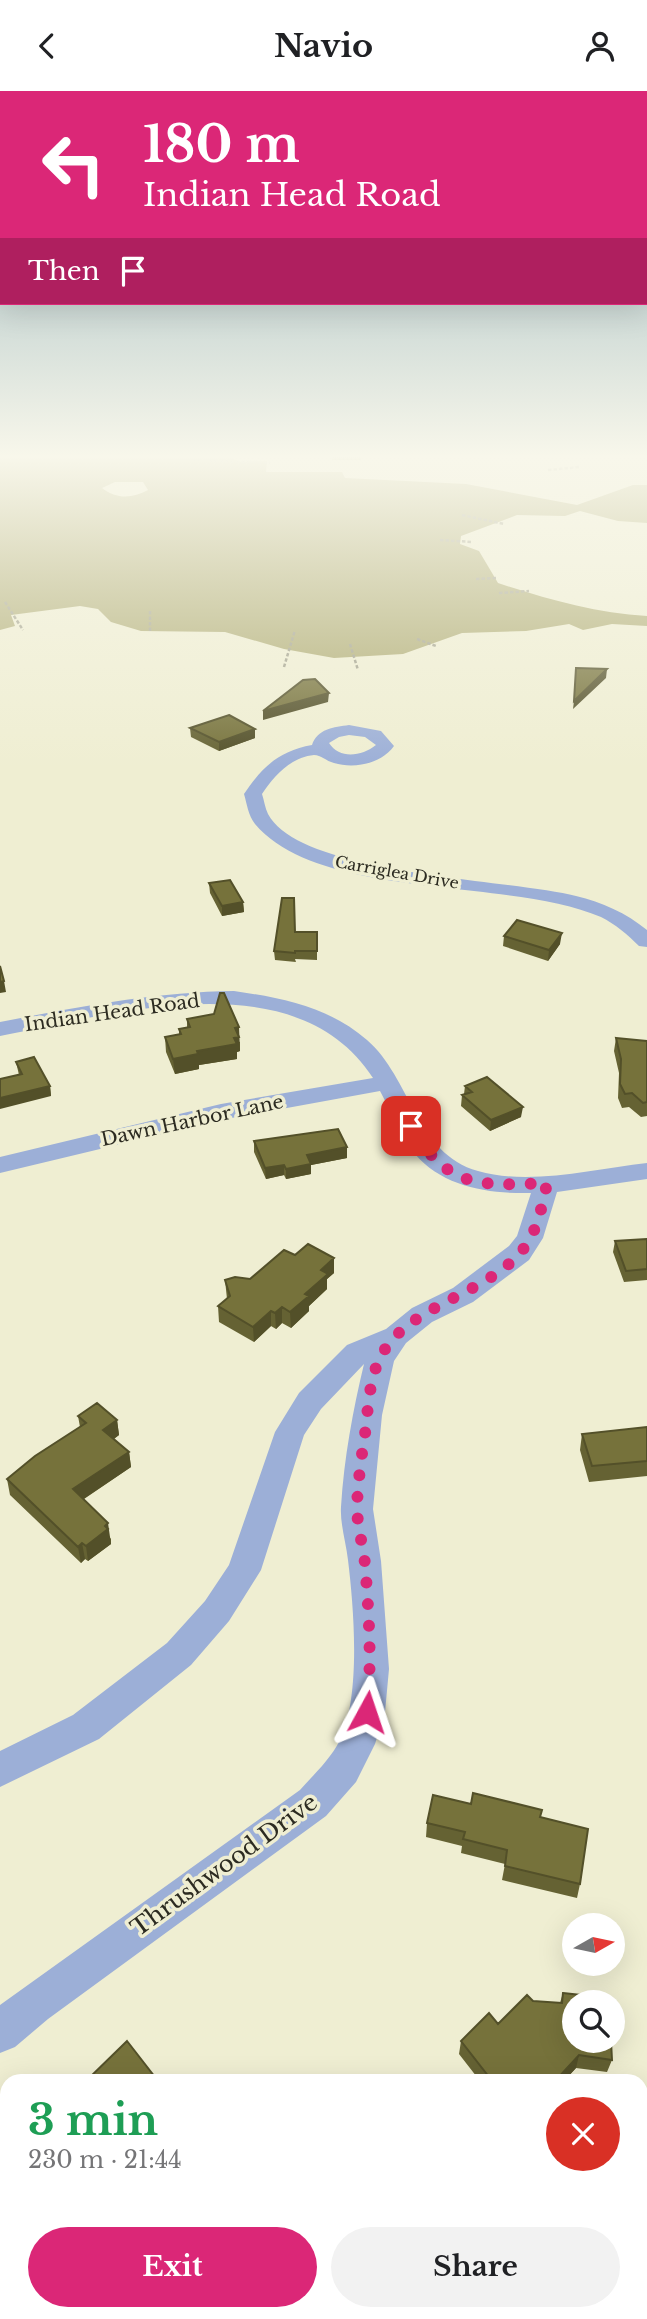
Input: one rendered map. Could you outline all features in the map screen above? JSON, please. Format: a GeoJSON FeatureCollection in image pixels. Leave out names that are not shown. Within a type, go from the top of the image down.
{"type":"FeatureCollection","features":[{"type":"Feature","properties":{"kind":"street","name":"Carriglea Drive"},"geometry":{"type":"LineString","coordinates":[[322,749],[299,754],[271,767],[253,794],[261,819],[293,845],[356,868],[547,895],[584,904],[608,913],[647,941]]}},
{"type":"Feature","properties":{"kind":"street","name":"Indian Head Road"},"geometry":{"type":"LineString","coordinates":[[0,1029],[176,1000],[243,998],[296,1009],[359,1044],[375,1063],[423,1148],[445,1168],[469,1180],[498,1185],[547,1183],[647,1171]]}},
{"type":"Feature","properties":{"kind":"street","name":"Dawn Harbor Lane"},"geometry":{"type":"LineString","coordinates":[[0,1165],[221,1112],[386,1083]]}},
{"type":"Feature","properties":{"kind":"street","name":"Thrushwood Drive"},"geometry":{"type":"LineString","coordinates":[[0,2032],[33,2004],[313,1803],[343,1770],[357,1744],[367,1712],[371,1669],[365,1561],[357,1509],[373,1380],[380,1359],[396,1336],[422,1315],[463,1295],[519,1253],[530,1238],[541,1210],[547,1183]]}},
{"type":"Feature","properties":{"kind":"street"},"geometry":{"type":"LineString","coordinates":[[0,1770],[86,1727],[179,1654],[217,1611],[244,1570],[290,1432],[310,1401],[357,1353],[396,1336]]}},
{"type":"Feature","properties":{"kind":"path"},"geometry":{"type":"LineString","coordinates":[[476,579],[496,578]]}},
{"type":"Feature","properties":{"kind":"path"},"geometry":{"type":"LineString","coordinates":[[499,593],[529,591]]}},
{"type":"Feature","properties":{"kind":"path"},"geometry":{"type":"LineString","coordinates":[[5,602],[23,630]]}},
{"type":"Feature","properties":{"kind":"path"},"geometry":{"type":"LineString","coordinates":[[150,611],[150,632]]}},
{"type":"Feature","properties":{"kind":"path"},"geometry":{"type":"LineString","coordinates":[[284,667],[295,629]]}},
{"type":"Feature","properties":{"kind":"path"},"geometry":{"type":"LineString","coordinates":[[417,639],[436,646]]}},
{"type":"Feature","properties":{"kind":"path"},"geometry":{"type":"LineString","coordinates":[[350,644],[359,670]]}},
{"type":"Feature","properties":{"kind":"shaded area"},"geometry":{"type":"Polygon","coordinates":[[[0,560],[484,560],[498,583],[571,604],[647,616],[647,626],[612,624],[583,630],[569,624],[526,631],[462,633],[403,654],[334,658],[284,649],[225,632],[141,631],[111,622],[98,609],[80,606],[11,615],[15,626],[0,630],[0,560]]]}},
{"type":"Feature","properties":{"kind":"building"},"geometry":{"type":"Polygon","coordinates":[[[576,668],[607,669],[574,701],[576,668]]]}},
{"type":"Feature","properties":{"kind":"building"},"geometry":{"type":"Polygon","coordinates":[[[315,679],[329,693],[263,711],[303,680],[315,679]]]}},
{"type":"Feature","properties":{"kind":"building"},"geometry":{"type":"Polygon","coordinates":[[[229,715],[255,729],[219,742],[190,728],[229,715]]]}},
{"type":"Feature","properties":{"kind":"building"},"geometry":{"type":"Polygon","coordinates":[[[230,880],[243,902],[222,906],[209,883],[230,880]]]}},
{"type":"Feature","properties":{"kind":"building"},"geometry":{"type":"Polygon","coordinates":[[[282,898],[294,898],[295,932],[317,932],[317,951],[274,951],[282,898]]]}},
{"type":"Feature","properties":{"kind":"building"},"geometry":{"type":"Polygon","coordinates":[[[517,920],[562,933],[549,950],[504,936],[517,920]]]}},
{"type":"Feature","properties":{"kind":"building"},"geometry":{"type":"Polygon","coordinates":[[[0,966],[4,981],[0,982],[0,966]]]}},
{"type":"Feature","properties":{"kind":"building"},"geometry":{"type":"Polygon","coordinates":[[[220,993],[224,993],[239,1027],[235,1028],[239,1037],[234,1038],[237,1044],[197,1051],[198,1054],[173,1059],[165,1037],[181,1034],[179,1029],[190,1027],[187,1019],[214,1014],[220,993]]]}},
{"type":"Feature","properties":{"kind":"building"},"geometry":{"type":"Polygon","coordinates":[[[616,1038],[647,1041],[647,1102],[643,1103],[632,1093],[625,1094],[620,1084],[621,1059],[616,1038]]]}},
{"type":"Feature","properties":{"kind":"building"},"geometry":{"type":"Polygon","coordinates":[[[34,1057],[50,1086],[0,1098],[0,1079],[22,1074],[16,1062],[34,1057]]]}},
{"type":"Feature","properties":{"kind":"building"},"geometry":{"type":"Polygon","coordinates":[[[487,1077],[523,1107],[491,1120],[462,1095],[472,1092],[465,1086],[487,1077]]]}},
{"type":"Feature","properties":{"kind":"building"},"geometry":{"type":"Polygon","coordinates":[[[338,1129],[347,1147],[307,1155],[311,1164],[286,1169],[284,1165],[265,1168],[254,1141],[338,1129]]]}},
{"type":"Feature","properties":{"kind":"building"},"geometry":{"type":"Polygon","coordinates":[[[647,1239],[647,1269],[626,1271],[615,1241],[647,1239]]]}},
{"type":"Feature","properties":{"kind":"building"},"geometry":{"type":"Polygon","coordinates":[[[308,1244],[334,1258],[321,1270],[328,1274],[305,1294],[309,1296],[290,1312],[282,1307],[275,1313],[271,1311],[253,1327],[218,1306],[230,1296],[225,1280],[235,1277],[250,1279],[284,1250],[295,1255],[308,1244]]]}},
{"type":"Feature","properties":{"kind":"building"},"geometry":{"type":"Polygon","coordinates":[[[97,1403],[117,1420],[103,1430],[129,1452],[73,1489],[108,1523],[105,1526],[108,1529],[86,1546],[82,1543],[78,1547],[7,1479],[35,1456],[86,1423],[78,1416],[97,1403]]]}},
{"type":"Feature","properties":{"kind":"building"},"geometry":{"type":"Polygon","coordinates":[[[647,1427],[647,1461],[592,1466],[582,1434],[647,1427]]]}},
{"type":"Feature","properties":{"kind":"building"},"geometry":{"type":"Polygon","coordinates":[[[473,1793],[542,1810],[540,1817],[588,1829],[580,1884],[505,1866],[507,1850],[463,1839],[465,1832],[427,1823],[433,1795],[471,1804],[473,1793]]]}},
{"type":"Feature","properties":{"kind":"building"},"geometry":{"type":"Polygon","coordinates":[[[527,1995],[533,2001],[562,2003],[562,2053],[612,2053],[612,2060],[579,2055],[562,2074],[487,2074],[461,2041],[489,2013],[498,2024],[527,1995]]]}},
{"type":"Feature","properties":{"kind":"building"},"geometry":{"type":"Polygon","coordinates":[[[127,2041],[153,2074],[93,2074],[127,2041]]]}},
{"type":"Feature","properties":{"kind":"route"},"geometry":{"type":"LineString","coordinates":[[367,1712],[371,1669],[365,1561],[357,1509],[367,1415],[380,1359],[396,1336],[422,1315],[463,1295],[519,1253],[530,1238],[541,1210],[547,1183],[498,1185],[457,1175],[432,1159],[411,1126]]}}]}
